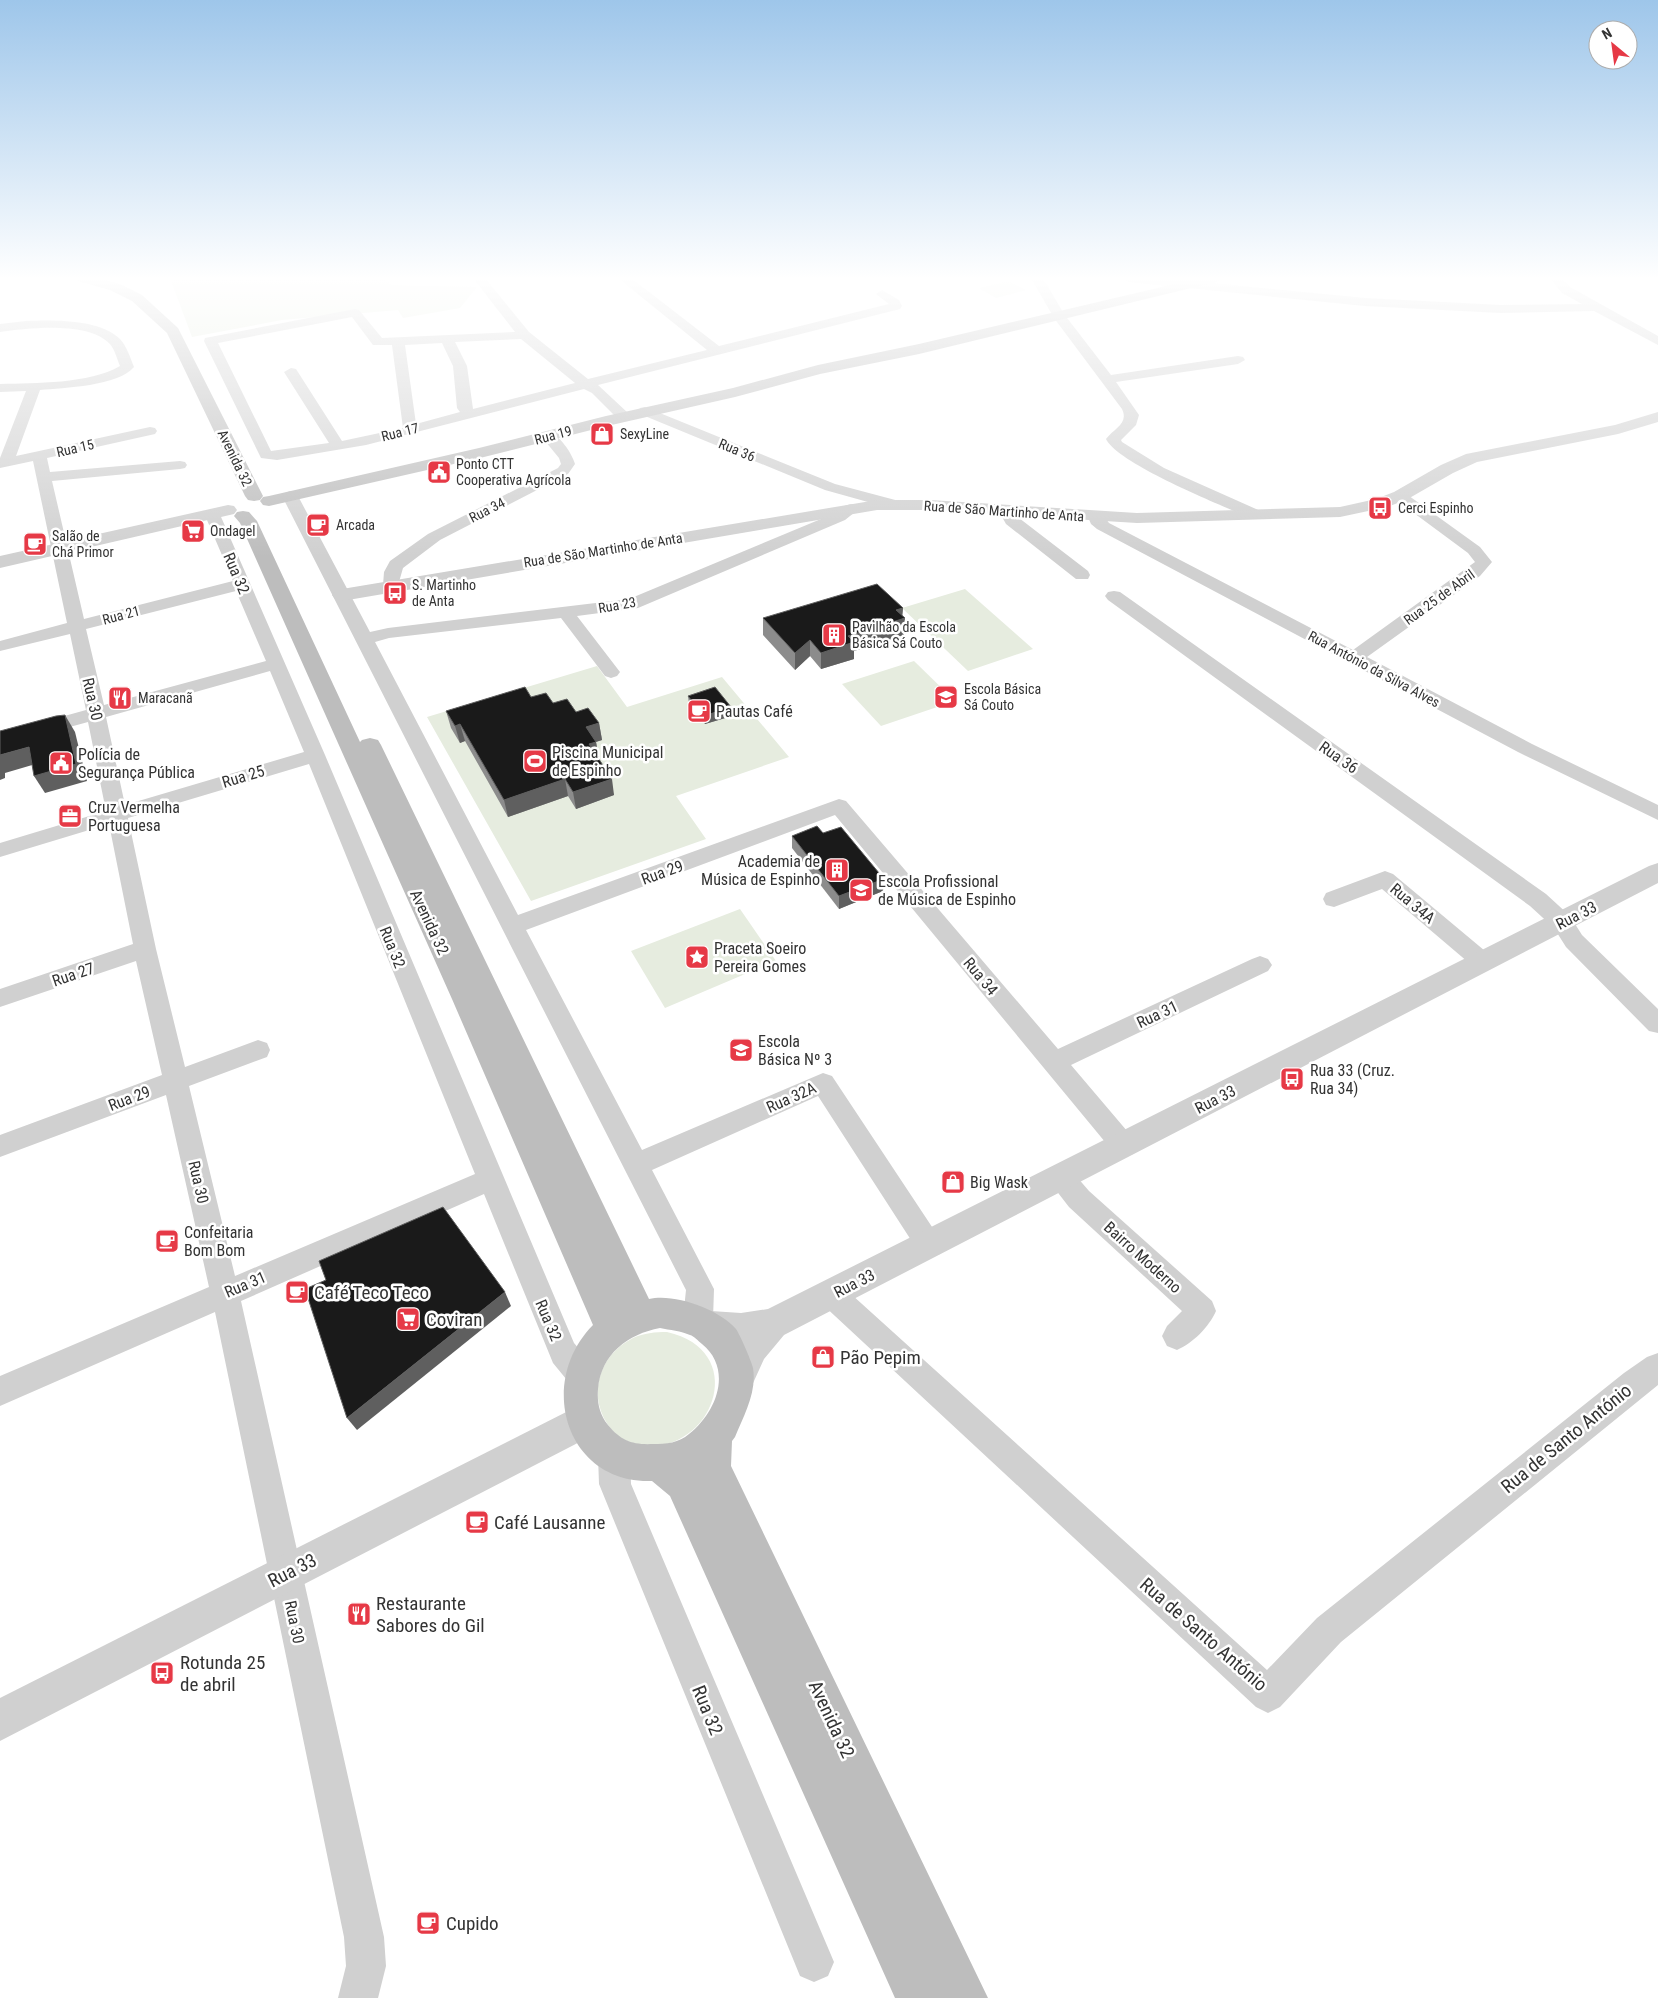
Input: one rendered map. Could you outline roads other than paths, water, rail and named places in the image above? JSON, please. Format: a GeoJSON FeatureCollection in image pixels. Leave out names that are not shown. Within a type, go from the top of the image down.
{"type":"FeatureCollection","features":[{"type":"Feature","properties":{"kind":"main road","name":"Avenida 32"},"geometry":{"type":"LineString","coordinates":[[178,371],[216,454]]}},
{"type":"Feature","properties":{"kind":"main road","name":"Avenida 32"},"geometry":{"type":"LineString","coordinates":[[192,371],[247,485],[242,506],[248,521],[457,981],[626,1323]]}},
{"type":"Feature","properties":{"kind":"main road","name":"Rua 19"},"geometry":{"type":"LineString","coordinates":[[242,506],[548,436],[623,416],[735,392],[813,371]]}},
{"type":"Feature","properties":{"kind":"main road"},"geometry":{"type":"LineString","coordinates":[[660,1312],[679,1313],[704,1323],[725,1341],[734,1361],[737,1380],[735,1399],[727,1418],[714,1436],[699,1450],[681,1459],[661,1464],[637,1463],[614,1456],[597,1442],[584,1421],[579,1401],[582,1375],[588,1358],[598,1343],[626,1323],[660,1312]]}},
{"type":"Feature","properties":{"kind":"main road","name":"Avenida 32"},"geometry":{"type":"LineString","coordinates":[[714,1436],[713,1468],[964,1998]]}},
{"type":"Feature","properties":{"kind":"main road"},"geometry":{"type":"LineString","coordinates":[[661,1464],[683,1482],[918,1998]]}},
{"type":"Feature","properties":{"kind":"street"},"geometry":{"type":"LineString","coordinates":[[0,388],[104,378],[120,374],[123,371]]}},
{"type":"Feature","properties":{"kind":"street","name":"Avenida 32"},"geometry":{"type":"LineString","coordinates":[[225,371],[266,455],[270,456]]}},
{"type":"Feature","properties":{"kind":"street"},"geometry":{"type":"LineString","coordinates":[[402,371],[410,430]]}},
{"type":"Feature","properties":{"kind":"street"},"geometry":{"type":"LineString","coordinates":[[460,371],[464,408],[469,414]]}},
{"type":"Feature","properties":{"kind":"street"},"geometry":{"type":"LineString","coordinates":[[569,371],[585,384],[597,390],[623,416]]}},
{"type":"Feature","properties":{"kind":"street","name":"Rua 17"},"geometry":{"type":"LineString","coordinates":[[270,456],[338,446],[410,430],[638,371]]}},
{"type":"Feature","properties":{"kind":"street"},"geometry":{"type":"LineString","coordinates":[[1102,371],[1132,415],[1131,422],[1114,439],[1116,445],[1214,505],[1259,516]]}},
{"type":"Feature","properties":{"kind":"street"},"geometry":{"type":"LineString","coordinates":[[1108,379],[1161,371]]}},
{"type":"Feature","properties":{"kind":"street"},"geometry":{"type":"LineString","coordinates":[[290,372],[338,446]]}},
{"type":"Feature","properties":{"kind":"street"},"geometry":{"type":"LineString","coordinates":[[3,463],[35,386]]}},
{"type":"Feature","properties":{"kind":"street","name":"Rua 36"},"geometry":{"type":"LineString","coordinates":[[645,411],[830,487],[870,500],[894,504]]}},
{"type":"Feature","properties":{"kind":"street","name":"Rua de São Martinho de Anta"},"geometry":{"type":"LineString","coordinates":[[342,595],[391,585],[852,508],[894,504],[1096,517],[1198,518],[1214,505],[1259,516],[1340,512],[1381,503],[1400,496],[1447,469],[1472,458],[1609,431],[1658,417]]}},
{"type":"Feature","properties":{"kind":"street","name":"Rua 15"},"geometry":{"type":"LineString","coordinates":[[3,463],[150,431]]}},
{"type":"Feature","properties":{"kind":"street","name":"Rua 34"},"geometry":{"type":"LineString","coordinates":[[391,585],[392,572],[396,565],[434,537],[563,471],[568,464],[566,457],[548,436]]}},
{"type":"Feature","properties":{"kind":"street","name":"Rua 30"},"geometry":{"type":"LineString","coordinates":[[39,456],[118,814],[145,950],[224,1293],[364,1937],[366,1966],[358,1998]]}},
{"type":"Feature","properties":{"kind":"street"},"geometry":{"type":"LineString","coordinates":[[43,477],[180,465]]}},
{"type":"Feature","properties":{"kind":"street"},"geometry":{"type":"LineString","coordinates":[[811,515],[835,505],[838,500],[830,487]]}},
{"type":"Feature","properties":{"kind":"street"},"geometry":{"type":"LineString","coordinates":[[290,496],[700,1289],[704,1323]]}},
{"type":"Feature","properties":{"kind":"street","name":"Rua 25 de Abril"},"geometry":{"type":"LineString","coordinates":[[1354,658],[1474,572],[1484,562],[1474,550],[1400,496]]}},
{"type":"Feature","properties":{"kind":"street","name":"Rua 19"},"geometry":{"type":"LineString","coordinates":[[0,562],[242,506]]}},
{"type":"Feature","properties":{"kind":"street","name":"Rua 32"},"geometry":{"type":"LineString","coordinates":[[242,506],[242,584],[315,755],[426,1026],[492,1179],[563,1353],[582,1375]]}},
{"type":"Feature","properties":{"kind":"street","name":"Rua 23"},"geometry":{"type":"LineString","coordinates":[[364,639],[388,633],[628,605],[839,517],[852,508]]}},
{"type":"Feature","properties":{"kind":"street"},"geometry":{"type":"LineString","coordinates":[[1010,510],[1009,515],[1012,520],[1082,575]]}},
{"type":"Feature","properties":{"kind":"street","name":"Rua António da Silva Alves"},"geometry":{"type":"LineString","coordinates":[[1096,517],[1097,521],[1103,526],[1525,748],[1658,812]]}},
{"type":"Feature","properties":{"kind":"street","name":"Rua 21"},"geometry":{"type":"LineString","coordinates":[[0,646],[242,584]]}},
{"type":"Feature","properties":{"kind":"street","name":"Rua 36"},"geometry":{"type":"LineString","coordinates":[[1114,596],[1538,900],[1562,922],[1574,940],[1658,1024]]}},
{"type":"Feature","properties":{"kind":"street"},"geometry":{"type":"LineString","coordinates":[[566,613],[611,672]]}},
{"type":"Feature","properties":{"kind":"street"},"geometry":{"type":"LineString","coordinates":[[0,740],[275,664]]}},
{"type":"Feature","properties":{"kind":"street","name":"Rua 25"},"geometry":{"type":"LineString","coordinates":[[0,850],[315,755]]}},
{"type":"Feature","properties":{"kind":"street","name":"Rua 34"},"geometry":{"type":"LineString","coordinates":[[839,806],[1124,1146]]}},
{"type":"Feature","properties":{"kind":"street","name":"Rua 29"},"geometry":{"type":"LineString","coordinates":[[512,926],[839,806]]}},
{"type":"Feature","properties":{"kind":"street","name":"Rua 33"},"geometry":{"type":"LineString","coordinates":[[704,1323],[740,1329],[772,1324],[1658,872]]}},
{"type":"Feature","properties":{"kind":"street","name":"Rua 34A"},"geometry":{"type":"LineString","coordinates":[[1334,899],[1385,879],[1483,962]]}},
{"type":"Feature","properties":{"kind":"street","name":"Rua 27"},"geometry":{"type":"LineString","coordinates":[[0,998],[145,950]]}},
{"type":"Feature","properties":{"kind":"street","name":"Rua 31"},"geometry":{"type":"LineString","coordinates":[[1054,1062],[1260,965]]}},
{"type":"Feature","properties":{"kind":"street","name":"Rua 29"},"geometry":{"type":"LineString","coordinates":[[0,1146],[258,1050]]}},
{"type":"Feature","properties":{"kind":"street","name":"Rua 32A"},"geometry":{"type":"LineString","coordinates":[[635,1165],[823,1083],[930,1245]]}},
{"type":"Feature","properties":{"kind":"street","name":"Bairro Moderno"},"geometry":{"type":"LineString","coordinates":[[1061,1177],[1079,1199],[1202,1311],[1177,1336]]}},
{"type":"Feature","properties":{"kind":"street","name":"Rua 31"},"geometry":{"type":"LineString","coordinates":[[0,1391],[492,1179]]}},
{"type":"Feature","properties":{"kind":"street","name":"Rua de Santo António"},"geometry":{"type":"LineString","coordinates":[[831,1294],[1268,1695],[1329,1630],[1635,1383],[1658,1367]]}},
{"type":"Feature","properties":{"kind":"street","name":"Rua 33"},"geometry":{"type":"LineString","coordinates":[[737,1380],[752,1348],[772,1324]]}},
{"type":"Feature","properties":{"kind":"street","name":"Rua 33"},"geometry":{"type":"LineString","coordinates":[[0,1720],[584,1421]]}},
{"type":"Feature","properties":{"kind":"street","name":"Rua 32"},"geometry":{"type":"LineString","coordinates":[[614,1456],[615,1484],[814,1962]]}},
{"type":"Feature","properties":{"kind":"place","name":"SexyLine"},"geometry":{"type":"Point","coordinates":[602,434]}},
{"type":"Feature","properties":{"kind":"place","name":"Ponto CTT Cooperativa Agrícola"},"geometry":{"type":"Point","coordinates":[439,472]}},
{"type":"Feature","properties":{"kind":"place","name":"Cerci Espinho"},"geometry":{"type":"Point","coordinates":[1380,508]}},
{"type":"Feature","properties":{"kind":"place","name":"Arcada"},"geometry":{"type":"Point","coordinates":[318,525]}},
{"type":"Feature","properties":{"kind":"place","name":"Ondagel"},"geometry":{"type":"Point","coordinates":[193,531]}},
{"type":"Feature","properties":{"kind":"place","name":"Salão de Chá Primor"},"geometry":{"type":"Point","coordinates":[35,544]}},
{"type":"Feature","properties":{"kind":"place","name":"S. Martinho de Anta"},"geometry":{"type":"Point","coordinates":[395,593]}},
{"type":"Feature","properties":{"kind":"place","name":"Pavilhão da Escola Básica Sá Couto"},"geometry":{"type":"Point","coordinates":[834,635]}},
{"type":"Feature","properties":{"kind":"place","name":"Escola Básica Sá Couto"},"geometry":{"type":"Point","coordinates":[946,697]}},
{"type":"Feature","properties":{"kind":"place","name":"Maracanã"},"geometry":{"type":"Point","coordinates":[120,698]}},
{"type":"Feature","properties":{"kind":"place","name":"Pautas Café"},"geometry":{"type":"Point","coordinates":[699,711]}},
{"type":"Feature","properties":{"kind":"place","name":"Piscina Municipal de Espinho"},"geometry":{"type":"Point","coordinates":[535,761]}},
{"type":"Feature","properties":{"kind":"place","name":"Polícia de Segurança Pública"},"geometry":{"type":"Point","coordinates":[61,763]}},
{"type":"Feature","properties":{"kind":"place","name":"Cruz Vermelha Portuguesa"},"geometry":{"type":"Point","coordinates":[70,816]}},
{"type":"Feature","properties":{"kind":"place","name":"Academia de Música de Espinho"},"geometry":{"type":"Point","coordinates":[837,870]}},
{"type":"Feature","properties":{"kind":"place","name":"Escola Profissional de Música de Espinho"},"geometry":{"type":"Point","coordinates":[861,890]}},
{"type":"Feature","properties":{"kind":"place","name":"Praceta Soeiro Pereira Gomes"},"geometry":{"type":"Point","coordinates":[697,957]}},
{"type":"Feature","properties":{"kind":"place","name":"Escola Básica Nº 3"},"geometry":{"type":"Point","coordinates":[741,1050]}},
{"type":"Feature","properties":{"kind":"place","name":"Rua 33 (Cruz. Rua 34)"},"geometry":{"type":"Point","coordinates":[1292,1079]}},
{"type":"Feature","properties":{"kind":"place","name":"Big Wask"},"geometry":{"type":"Point","coordinates":[953,1182]}},
{"type":"Feature","properties":{"kind":"place","name":"Confeitaria Bom Bom"},"geometry":{"type":"Point","coordinates":[167,1241]}},
{"type":"Feature","properties":{"kind":"place","name":"Café Teco Teco"},"geometry":{"type":"Point","coordinates":[297,1292]}},
{"type":"Feature","properties":{"kind":"place","name":"Coviran"},"geometry":{"type":"Point","coordinates":[408,1319]}},
{"type":"Feature","properties":{"kind":"place","name":"Pão Pepim"},"geometry":{"type":"Point","coordinates":[823,1357]}},
{"type":"Feature","properties":{"kind":"place","name":"Café Lausanne"},"geometry":{"type":"Point","coordinates":[477,1522]}},
{"type":"Feature","properties":{"kind":"place","name":"Restaurante Sabores do Gil"},"geometry":{"type":"Point","coordinates":[359,1614]}},
{"type":"Feature","properties":{"kind":"place","name":"Rotunda 25 de abril"},"geometry":{"type":"Point","coordinates":[162,1673]}},
{"type":"Feature","properties":{"kind":"place","name":"Cupido"},"geometry":{"type":"Point","coordinates":[428,1923]}}]}
